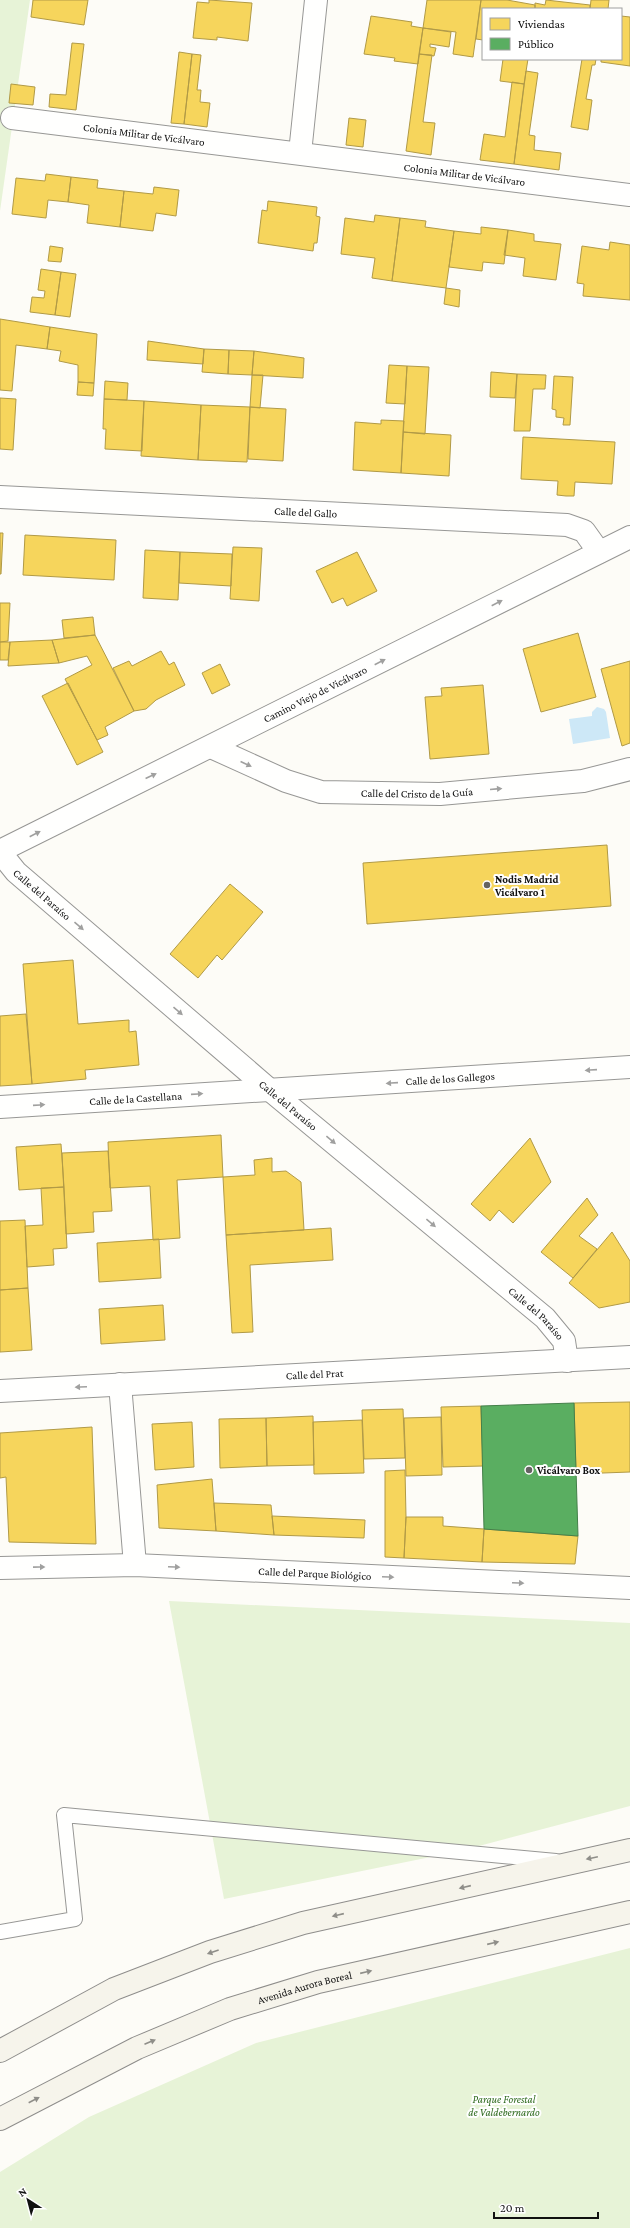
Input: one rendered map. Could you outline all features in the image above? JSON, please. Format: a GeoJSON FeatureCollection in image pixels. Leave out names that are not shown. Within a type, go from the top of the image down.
{"type":"FeatureCollection","features":[{"type":"Feature","properties":{"kind":"main road"},"geometry":{"type":"LineString","coordinates":[[0,2051],[114,1989],[210,1952],[303,1923],[630,1850]]}},
{"type":"Feature","properties":{"kind":"main road","name":"Avenida Aurora Boreal"},"geometry":{"type":"LineString","coordinates":[[0,2119],[137,2048],[230,2009],[318,1982],[630,1912]]}},
{"type":"Feature","properties":{"kind":"street"},"geometry":{"type":"LineString","coordinates":[[300,153],[316,0]]}},
{"type":"Feature","properties":{"kind":"street","name":"Colonia Militar de Vicálvaro"},"geometry":{"type":"LineString","coordinates":[[12,118],[630,195]]}},
{"type":"Feature","properties":{"kind":"street","name":"Calle del Gallo"},"geometry":{"type":"LineString","coordinates":[[0,497],[567,524],[584,531],[599,552]]}},
{"type":"Feature","properties":{"kind":"street","name":"Camino Viejo de Vicálvaro"},"geometry":{"type":"LineString","coordinates":[[0,852],[630,537]]}},
{"type":"Feature","properties":{"kind":"street","name":"Calle del Cristo de la Guía"},"geometry":{"type":"LineString","coordinates":[[211,747],[286,782],[321,792],[440,794],[582,781],[630,769]]}},
{"type":"Feature","properties":{"kind":"street","name":"Calle del Paraíso"},"geometry":{"type":"LineString","coordinates":[[0,852],[16,872],[271,1091],[545,1318],[564,1341],[567,1361]]}},
{"type":"Feature","properties":{"kind":"street","name":"Calle de los Gallegos"},"geometry":{"type":"LineString","coordinates":[[271,1091],[630,1067]]}},
{"type":"Feature","properties":{"kind":"street","name":"Calle de la Castellana"},"geometry":{"type":"LineString","coordinates":[[0,1107],[271,1091]]}},
{"type":"Feature","properties":{"kind":"street","name":"Calle del Prat"},"geometry":{"type":"LineString","coordinates":[[0,1391],[630,1357]]}},
{"type":"Feature","properties":{"kind":"street"},"geometry":{"type":"LineString","coordinates":[[120,1384],[135,1565]]}},
{"type":"Feature","properties":{"kind":"street","name":"Calle del Parque Biológico"},"geometry":{"type":"LineString","coordinates":[[0,1568],[135,1565],[630,1588]]}},
{"type":"Feature","properties":{"kind":"lane"},"geometry":{"type":"LineString","coordinates":[[0,1932],[75,1919],[64,1815],[570,1863]]}},
{"type":"Feature","properties":{"kind":"green space"},"geometry":{"type":"Polygon","coordinates":[[[0,0],[30,0],[0,211],[0,0]]]}},
{"type":"Feature","properties":{"kind":"green space"},"geometry":{"type":"Polygon","coordinates":[[[169,1601],[630,1623],[630,1806],[460,1851],[224,1899],[169,1601]]]}},
{"type":"Feature","properties":{"kind":"green space","name":"Parque Forestal de Valdebernardo"},"geometry":{"type":"Polygon","coordinates":[[[630,1948],[630,2228],[0,2228],[0,2172],[89,2117],[256,2043],[630,1948]]]}},
{"type":"Feature","properties":{"kind":"water"},"geometry":{"type":"Polygon","coordinates":[[[597,707],[604,709],[606,712],[610,738],[573,744],[569,719],[592,716],[592,712],[597,707]]]}},
{"type":"Feature","properties":{"kind":"building: Viviendas"},"geometry":{"type":"Polygon","coordinates":[[[33,0],[88,0],[84,25],[31,17],[33,0]]]}},
{"type":"Feature","properties":{"kind":"building: Viviendas"},"geometry":{"type":"Polygon","coordinates":[[[209,0],[252,3],[248,41],[217,37],[217,40],[193,38],[197,2],[209,3],[209,0]]]}},
{"type":"Feature","properties":{"kind":"building: Viviendas"},"geometry":{"type":"Polygon","coordinates":[[[427,0],[481,0],[473,57],[453,54],[456,32],[423,28],[427,0]]]}},
{"type":"Feature","properties":{"kind":"building: Viviendas"},"geometry":{"type":"Polygon","coordinates":[[[481,0],[507,0],[535,5],[535,8],[482,8],[482,40],[476,39],[481,0]]]}},
{"type":"Feature","properties":{"kind":"building: Viviendas"},"geometry":{"type":"Polygon","coordinates":[[[546,0],[590,5],[590,8],[535,8],[535,3],[545,5],[546,0]]]}},
{"type":"Feature","properties":{"kind":"building: Viviendas"},"geometry":{"type":"Polygon","coordinates":[[[591,0],[609,0],[608,8],[590,8],[591,0]]]}},
{"type":"Feature","properties":{"kind":"building: Viviendas"},"geometry":{"type":"Polygon","coordinates":[[[371,16],[412,22],[411,26],[423,28],[418,64],[394,61],[395,58],[364,54],[371,16]]]}},
{"type":"Feature","properties":{"kind":"building: Viviendas"},"geometry":{"type":"Polygon","coordinates":[[[622,16],[630,17],[630,66],[601,62],[601,60],[622,60],[622,16]]]}},
{"type":"Feature","properties":{"kind":"building: Viviendas"},"geometry":{"type":"Polygon","coordinates":[[[423,28],[451,32],[449,47],[430,44],[430,47],[436,48],[434,56],[419,54],[423,28]]]}},
{"type":"Feature","properties":{"kind":"building: Viviendas"},"geometry":{"type":"Polygon","coordinates":[[[72,43],[84,44],[76,110],[49,107],[50,94],[66,95],[72,43]]]}},
{"type":"Feature","properties":{"kind":"building: Viviendas"},"geometry":{"type":"Polygon","coordinates":[[[179,52],[192,54],[184,124],[171,123],[179,52]]]}},
{"type":"Feature","properties":{"kind":"building: Viviendas"},"geometry":{"type":"Polygon","coordinates":[[[192,54],[201,55],[197,90],[201,90],[200,102],[210,103],[207,127],[184,124],[192,54]]]}},
{"type":"Feature","properties":{"kind":"building: Viviendas"},"geometry":{"type":"Polygon","coordinates":[[[419,54],[432,55],[423,122],[435,123],[431,155],[406,151],[419,54]]]}},
{"type":"Feature","properties":{"kind":"building: Viviendas"},"geometry":{"type":"Polygon","coordinates":[[[503,60],[528,60],[524,84],[500,81],[503,60]]]}},
{"type":"Feature","properties":{"kind":"building: Viviendas"},"geometry":{"type":"Polygon","coordinates":[[[582,60],[596,60],[595,65],[592,65],[586,99],[592,100],[588,130],[571,127],[582,60]]]}},
{"type":"Feature","properties":{"kind":"building: Viviendas"},"geometry":{"type":"Polygon","coordinates":[[[526,71],[538,73],[529,135],[535,136],[534,150],[561,153],[559,170],[514,164],[526,71]]]}},
{"type":"Feature","properties":{"kind":"building: Viviendas"},"geometry":{"type":"Polygon","coordinates":[[[512,82],[524,84],[514,164],[480,160],[484,134],[505,137],[512,82]]]}},
{"type":"Feature","properties":{"kind":"building: Viviendas"},"geometry":{"type":"Polygon","coordinates":[[[11,84],[35,87],[33,105],[9,103],[11,84]]]}},
{"type":"Feature","properties":{"kind":"building: Viviendas"},"geometry":{"type":"Polygon","coordinates":[[[349,118],[366,120],[363,147],[346,145],[349,118]]]}},
{"type":"Feature","properties":{"kind":"building: Viviendas"},"geometry":{"type":"Polygon","coordinates":[[[46,174],[71,177],[68,202],[48,200],[46,218],[12,214],[16,178],[45,181],[46,174]]]}},
{"type":"Feature","properties":{"kind":"building: Viviendas"},"geometry":{"type":"Polygon","coordinates":[[[71,177],[98,180],[97,188],[124,191],[120,227],[87,223],[89,205],[68,202],[71,177]]]}},
{"type":"Feature","properties":{"kind":"building: Viviendas"},"geometry":{"type":"Polygon","coordinates":[[[154,187],[179,190],[176,216],[156,213],[153,231],[120,227],[124,191],[153,194],[154,187]]]}},
{"type":"Feature","properties":{"kind":"building: Viviendas"},"geometry":{"type":"Polygon","coordinates":[[[268,201],[317,207],[316,216],[320,217],[317,243],[314,243],[313,251],[258,243],[262,210],[267,211],[268,201]]]}},
{"type":"Feature","properties":{"kind":"building: Viviendas"},"geometry":{"type":"Polygon","coordinates":[[[375,215],[400,218],[392,281],[372,278],[375,258],[341,254],[345,218],[374,222],[375,215]]]}},
{"type":"Feature","properties":{"kind":"building: Viviendas"},"geometry":{"type":"Polygon","coordinates":[[[400,218],[426,221],[425,227],[454,231],[446,288],[392,281],[400,218]]]}},
{"type":"Feature","properties":{"kind":"building: Viviendas"},"geometry":{"type":"Polygon","coordinates":[[[481,227],[508,230],[504,264],[483,262],[482,271],[449,267],[454,231],[481,234],[481,227]]]}},
{"type":"Feature","properties":{"kind":"building: Viviendas"},"geometry":{"type":"Polygon","coordinates":[[[508,230],[534,234],[534,241],[561,244],[556,280],[523,276],[525,258],[504,255],[508,230]]]}},
{"type":"Feature","properties":{"kind":"building: Viviendas"},"geometry":{"type":"Polygon","coordinates":[[[610,242],[630,245],[630,300],[583,296],[584,284],[577,283],[582,246],[609,250],[610,242]]]}},
{"type":"Feature","properties":{"kind":"building: Viviendas"},"geometry":{"type":"Polygon","coordinates":[[[50,246],[63,248],[61,262],[48,261],[50,246]]]}},
{"type":"Feature","properties":{"kind":"building: Viviendas"},"geometry":{"type":"Polygon","coordinates":[[[41,269],[61,272],[55,315],[30,312],[32,297],[44,298],[45,291],[38,290],[41,269]]]}},
{"type":"Feature","properties":{"kind":"building: Viviendas"},"geometry":{"type":"Polygon","coordinates":[[[61,272],[76,274],[70,317],[55,315],[61,272]]]}},
{"type":"Feature","properties":{"kind":"building: Viviendas"},"geometry":{"type":"Polygon","coordinates":[[[446,288],[460,290],[459,307],[444,304],[446,288]]]}},
{"type":"Feature","properties":{"kind":"building: Viviendas"},"geometry":{"type":"Polygon","coordinates":[[[0,319],[50,327],[47,349],[16,345],[12,391],[0,390],[0,319]]]}},
{"type":"Feature","properties":{"kind":"building: Viviendas"},"geometry":{"type":"Polygon","coordinates":[[[50,327],[97,334],[94,383],[78,382],[78,365],[59,361],[61,351],[47,349],[50,327]]]}},
{"type":"Feature","properties":{"kind":"building: Viviendas"},"geometry":{"type":"Polygon","coordinates":[[[148,341],[204,349],[203,364],[147,360],[148,341]]]}},
{"type":"Feature","properties":{"kind":"building: Viviendas"},"geometry":{"type":"Polygon","coordinates":[[[204,349],[229,350],[228,374],[202,372],[204,349]]]}},
{"type":"Feature","properties":{"kind":"building: Viviendas"},"geometry":{"type":"Polygon","coordinates":[[[229,350],[254,351],[252,375],[228,374],[229,350]]]}},
{"type":"Feature","properties":{"kind":"building: Viviendas"},"geometry":{"type":"Polygon","coordinates":[[[254,351],[304,358],[303,378],[252,375],[254,351]]]}},
{"type":"Feature","properties":{"kind":"building: Viviendas"},"geometry":{"type":"Polygon","coordinates":[[[389,365],[407,366],[405,404],[386,403],[389,365]]]}},
{"type":"Feature","properties":{"kind":"building: Viviendas"},"geometry":{"type":"Polygon","coordinates":[[[407,366],[429,367],[425,434],[403,432],[407,366]]]}},
{"type":"Feature","properties":{"kind":"building: Viviendas"},"geometry":{"type":"Polygon","coordinates":[[[491,372],[517,374],[515,398],[490,397],[491,372]]]}},
{"type":"Feature","properties":{"kind":"building: Viviendas"},"geometry":{"type":"Polygon","coordinates":[[[517,374],[546,375],[545,389],[533,389],[530,431],[514,431],[517,374]]]}},
{"type":"Feature","properties":{"kind":"building: Viviendas"},"geometry":{"type":"Polygon","coordinates":[[[252,375],[263,375],[260,408],[250,407],[252,375]]]}},
{"type":"Feature","properties":{"kind":"building: Viviendas"},"geometry":{"type":"Polygon","coordinates":[[[554,376],[573,377],[570,425],[563,425],[564,418],[556,417],[556,410],[552,409],[554,376]]]}},
{"type":"Feature","properties":{"kind":"building: Viviendas"},"geometry":{"type":"Polygon","coordinates":[[[105,381],[128,383],[127,400],[104,399],[105,381]]]}},
{"type":"Feature","properties":{"kind":"building: Viviendas"},"geometry":{"type":"Polygon","coordinates":[[[78,382],[94,383],[93,396],[77,395],[78,382]]]}},
{"type":"Feature","properties":{"kind":"building: Viviendas"},"geometry":{"type":"Polygon","coordinates":[[[0,398],[16,399],[13,450],[0,449],[0,398]]]}},
{"type":"Feature","properties":{"kind":"building: Viviendas"},"geometry":{"type":"Polygon","coordinates":[[[104,399],[144,401],[142,451],[105,449],[106,429],[103,429],[104,399]]]}},
{"type":"Feature","properties":{"kind":"building: Viviendas"},"geometry":{"type":"Polygon","coordinates":[[[144,401],[201,405],[198,460],[141,456],[144,401]]]}},
{"type":"Feature","properties":{"kind":"building: Viviendas"},"geometry":{"type":"Polygon","coordinates":[[[201,405],[250,407],[247,462],[198,460],[201,405]]]}},
{"type":"Feature","properties":{"kind":"building: Viviendas"},"geometry":{"type":"Polygon","coordinates":[[[250,407],[286,409],[283,461],[248,459],[250,407]]]}},
{"type":"Feature","properties":{"kind":"building: Viviendas"},"geometry":{"type":"Polygon","coordinates":[[[381,420],[404,421],[401,473],[353,470],[355,422],[381,424],[381,420]]]}},
{"type":"Feature","properties":{"kind":"building: Viviendas"},"geometry":{"type":"Polygon","coordinates":[[[403,432],[451,435],[449,476],[401,473],[403,432]]]}},
{"type":"Feature","properties":{"kind":"building: Viviendas"},"geometry":{"type":"Polygon","coordinates":[[[523,437],[615,442],[612,484],[575,482],[574,496],[566,496],[557,495],[558,481],[521,479],[523,437]]]}},
{"type":"Feature","properties":{"kind":"building: Viviendas"},"geometry":{"type":"Polygon","coordinates":[[[0,533],[3,533],[1,574],[0,574],[0,533]]]}},
{"type":"Feature","properties":{"kind":"building: Viviendas"},"geometry":{"type":"Polygon","coordinates":[[[25,535],[116,540],[114,580],[23,575],[25,535]]]}},
{"type":"Feature","properties":{"kind":"building: Viviendas"},"geometry":{"type":"Polygon","coordinates":[[[233,547],[262,548],[259,601],[230,599],[233,547]]]}},
{"type":"Feature","properties":{"kind":"building: Viviendas"},"geometry":{"type":"Polygon","coordinates":[[[145,550],[180,552],[178,600],[143,598],[145,550]]]}},
{"type":"Feature","properties":{"kind":"building: Viviendas"},"geometry":{"type":"Polygon","coordinates":[[[180,552],[232,554],[231,586],[179,583],[180,552]]]}},
{"type":"Feature","properties":{"kind":"building: Viviendas"},"geometry":{"type":"Polygon","coordinates":[[[357,552],[377,591],[347,606],[343,598],[332,603],[316,571],[357,552]]]}},
{"type":"Feature","properties":{"kind":"building: Viviendas"},"geometry":{"type":"Polygon","coordinates":[[[0,603],[10,603],[8,641],[0,642],[0,603]]]}},
{"type":"Feature","properties":{"kind":"building: Viviendas"},"geometry":{"type":"Polygon","coordinates":[[[93,617],[95,635],[64,638],[62,620],[93,617]]]}},
{"type":"Feature","properties":{"kind":"building: Viviendas"},"geometry":{"type":"Polygon","coordinates":[[[578,633],[596,697],[541,712],[523,649],[578,633]]]}},
{"type":"Feature","properties":{"kind":"building: Viviendas"},"geometry":{"type":"Polygon","coordinates":[[[95,635],[134,711],[105,727],[108,735],[97,740],[65,679],[92,665],[87,656],[59,663],[52,640],[95,635]]]}},
{"type":"Feature","properties":{"kind":"building: Viviendas"},"geometry":{"type":"Polygon","coordinates":[[[52,640],[59,663],[8,666],[10,642],[52,640]]]}},
{"type":"Feature","properties":{"kind":"building: Viviendas"},"geometry":{"type":"Polygon","coordinates":[[[0,642],[10,642],[8,660],[0,660],[0,642]]]}},
{"type":"Feature","properties":{"kind":"building: Viviendas"},"geometry":{"type":"Polygon","coordinates":[[[161,651],[169,665],[174,662],[185,685],[156,700],[146,709],[134,711],[113,668],[129,661],[132,666],[161,651]]]}},
{"type":"Feature","properties":{"kind":"building: Viviendas"},"geometry":{"type":"Polygon","coordinates":[[[630,661],[630,743],[622,746],[601,669],[630,661]]]}},
{"type":"Feature","properties":{"kind":"building: Viviendas"},"geometry":{"type":"Polygon","coordinates":[[[220,664],[230,685],[212,694],[202,673],[220,664]]]}},
{"type":"Feature","properties":{"kind":"building: Viviendas"},"geometry":{"type":"Polygon","coordinates":[[[68,683],[103,752],[77,765],[42,696],[68,683]]]}},
{"type":"Feature","properties":{"kind":"building: Viviendas"},"geometry":{"type":"Polygon","coordinates":[[[483,685],[489,754],[430,759],[425,697],[442,696],[441,688],[483,685]]]}},
{"type":"Feature","properties":{"kind":"building: Viviendas","name":"Nodis Madrid Vicálvaro 1"},"geometry":{"type":"Polygon","coordinates":[[[607,845],[611,906],[367,924],[363,863],[607,845]]]}},
{"type":"Feature","properties":{"kind":"building: Viviendas"},"geometry":{"type":"Polygon","coordinates":[[[230,884],[263,912],[222,960],[217,955],[198,978],[170,954],[230,884]]]}},
{"type":"Feature","properties":{"kind":"building: Viviendas"},"geometry":{"type":"Polygon","coordinates":[[[73,960],[78,1024],[129,1020],[129,1032],[136,1031],[139,1065],[85,1070],[86,1079],[32,1084],[23,964],[73,960]]]}},
{"type":"Feature","properties":{"kind":"building: Viviendas"},"geometry":{"type":"Polygon","coordinates":[[[26,1014],[32,1084],[0,1086],[0,1016],[26,1014]]]}},
{"type":"Feature","properties":{"kind":"building: Viviendas"},"geometry":{"type":"Polygon","coordinates":[[[221,1135],[223,1177],[177,1180],[180,1238],[153,1240],[150,1186],[110,1188],[108,1142],[221,1135]]]}},
{"type":"Feature","properties":{"kind":"building: Viviendas"},"geometry":{"type":"Polygon","coordinates":[[[530,1138],[551,1182],[513,1223],[499,1210],[490,1221],[471,1204],[530,1138]]]}},
{"type":"Feature","properties":{"kind":"building: Viviendas"},"geometry":{"type":"Polygon","coordinates":[[[61,1144],[64,1187],[19,1190],[16,1147],[61,1144]]]}},
{"type":"Feature","properties":{"kind":"building: Viviendas"},"geometry":{"type":"Polygon","coordinates":[[[108,1151],[112,1211],[93,1212],[94,1232],[66,1234],[62,1153],[108,1151]]]}},
{"type":"Feature","properties":{"kind":"building: Viviendas"},"geometry":{"type":"Polygon","coordinates":[[[272,1158],[272,1172],[286,1171],[301,1182],[304,1230],[226,1235],[223,1177],[255,1175],[254,1160],[272,1158]]]}},
{"type":"Feature","properties":{"kind":"building: Viviendas"},"geometry":{"type":"Polygon","coordinates":[[[64,1187],[67,1248],[53,1249],[54,1265],[27,1267],[25,1226],[43,1225],[41,1188],[64,1187]]]}},
{"type":"Feature","properties":{"kind":"building: Viviendas"},"geometry":{"type":"Polygon","coordinates":[[[587,1198],[598,1215],[579,1236],[597,1249],[573,1278],[541,1252],[587,1198]]]}},
{"type":"Feature","properties":{"kind":"building: Viviendas"},"geometry":{"type":"Polygon","coordinates":[[[25,1220],[28,1288],[0,1290],[0,1221],[25,1220]]]}},
{"type":"Feature","properties":{"kind":"building: Viviendas"},"geometry":{"type":"Polygon","coordinates":[[[331,1228],[333,1260],[250,1265],[253,1332],[232,1333],[226,1235],[331,1228]]]}},
{"type":"Feature","properties":{"kind":"building: Viviendas"},"geometry":{"type":"Polygon","coordinates":[[[612,1232],[630,1261],[630,1302],[599,1308],[569,1283],[612,1232]]]}},
{"type":"Feature","properties":{"kind":"building: Viviendas"},"geometry":{"type":"Polygon","coordinates":[[[159,1239],[161,1278],[99,1282],[97,1243],[159,1239]]]}},
{"type":"Feature","properties":{"kind":"building: Viviendas"},"geometry":{"type":"Polygon","coordinates":[[[28,1288],[32,1350],[0,1352],[0,1290],[28,1288]]]}},
{"type":"Feature","properties":{"kind":"building: Viviendas"},"geometry":{"type":"Polygon","coordinates":[[[163,1305],[165,1340],[101,1344],[99,1309],[163,1305]]]}},
{"type":"Feature","properties":{"kind":"building: Viviendas"},"geometry":{"type":"Polygon","coordinates":[[[630,1402],[630,1472],[576,1474],[574,1403],[630,1402]]]}},
{"type":"Feature","properties":{"kind":"building: Viviendas"},"geometry":{"type":"Polygon","coordinates":[[[481,1406],[483,1466],[443,1467],[441,1407],[481,1406]]]}},
{"type":"Feature","properties":{"kind":"building: Viviendas"},"geometry":{"type":"Polygon","coordinates":[[[403,1409],[405,1458],[364,1459],[362,1410],[403,1409]]]}},
{"type":"Feature","properties":{"kind":"building: Viviendas"},"geometry":{"type":"Polygon","coordinates":[[[313,1416],[314,1465],[267,1466],[266,1418],[313,1416]]]}},
{"type":"Feature","properties":{"kind":"building: Viviendas"},"geometry":{"type":"Polygon","coordinates":[[[441,1417],[442,1475],[406,1476],[404,1418],[441,1417]]]}},
{"type":"Feature","properties":{"kind":"building: Viviendas"},"geometry":{"type":"Polygon","coordinates":[[[266,1418],[267,1466],[220,1468],[219,1419],[266,1418]]]}},
{"type":"Feature","properties":{"kind":"building: Viviendas"},"geometry":{"type":"Polygon","coordinates":[[[362,1420],[364,1473],[314,1474],[313,1422],[362,1420]]]}},
{"type":"Feature","properties":{"kind":"building: Viviendas"},"geometry":{"type":"Polygon","coordinates":[[[192,1422],[194,1467],[155,1470],[152,1424],[192,1422]]]}},
{"type":"Feature","properties":{"kind":"building: Viviendas"},"geometry":{"type":"Polygon","coordinates":[[[92,1427],[96,1544],[9,1542],[6,1477],[0,1478],[0,1433],[92,1427]]]}},
{"type":"Feature","properties":{"kind":"building: Viviendas"},"geometry":{"type":"Polygon","coordinates":[[[405,1470],[406,1517],[404,1558],[385,1557],[385,1471],[405,1470]]]}},
{"type":"Feature","properties":{"kind":"building: Viviendas"},"geometry":{"type":"Polygon","coordinates":[[[212,1479],[216,1531],[159,1528],[157,1485],[212,1479]]]}},
{"type":"Feature","properties":{"kind":"building: Viviendas"},"geometry":{"type":"Polygon","coordinates":[[[214,1503],[271,1505],[274,1535],[216,1531],[214,1503]]]}},
{"type":"Feature","properties":{"kind":"building: Viviendas"},"geometry":{"type":"Polygon","coordinates":[[[272,1516],[365,1520],[364,1538],[274,1535],[272,1516]]]}},
{"type":"Feature","properties":{"kind":"building: Viviendas"},"geometry":{"type":"Polygon","coordinates":[[[406,1517],[443,1517],[443,1526],[484,1529],[482,1562],[404,1558],[406,1517]]]}},
{"type":"Feature","properties":{"kind":"building: Viviendas"},"geometry":{"type":"Polygon","coordinates":[[[484,1529],[578,1536],[575,1564],[482,1562],[484,1529]]]}},
{"type":"Feature","properties":{"kind":"building: Público","name":"Vicálvaro Box"},"geometry":{"type":"Polygon","coordinates":[[[574,1403],[578,1536],[484,1529],[481,1406],[574,1403]]]}},
{"type":"Feature","properties":{"kind":"place","name":"Nodis Madrid Vicálvaro 1"},"geometry":{"type":"Point","coordinates":[487,885]}},
{"type":"Feature","properties":{"kind":"place","name":"Vicálvaro Box"},"geometry":{"type":"Point","coordinates":[529,1470]}}]}
